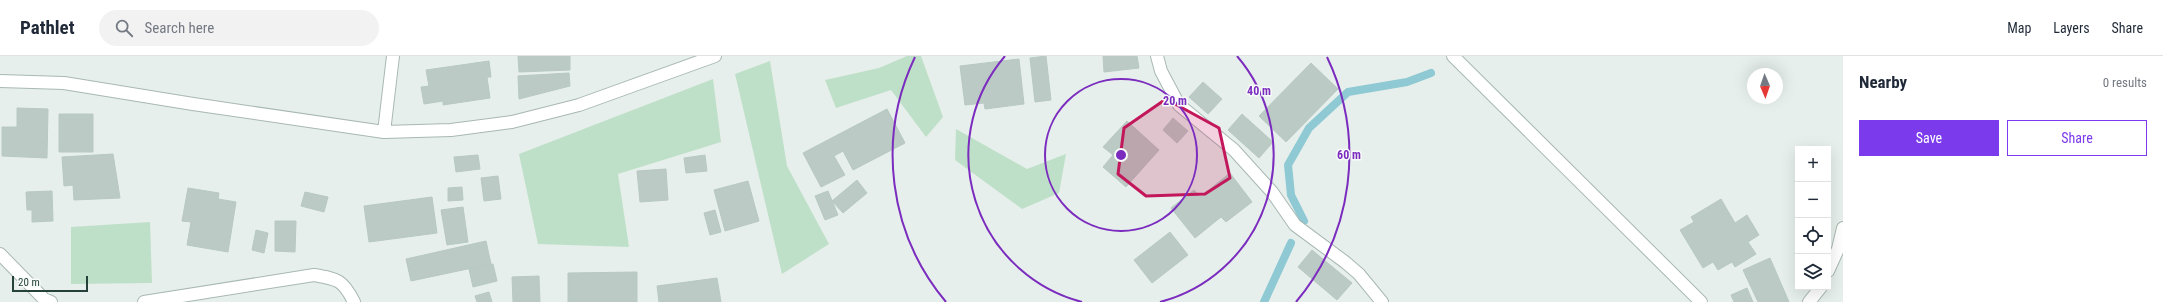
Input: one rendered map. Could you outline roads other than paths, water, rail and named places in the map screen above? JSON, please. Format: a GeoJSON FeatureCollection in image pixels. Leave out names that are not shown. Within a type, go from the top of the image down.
{"type":"FeatureCollection","features":[{"type":"Feature","properties":{"kind":"street"},"geometry":{"type":"LineString","coordinates":[[384,132],[393,56]]}},
{"type":"Feature","properties":{"kind":"street"},"geometry":{"type":"LineString","coordinates":[[0,81],[64,83],[193,104],[384,132],[451,130],[512,122],[579,105],[715,56]]}},
{"type":"Feature","properties":{"kind":"street"},"geometry":{"type":"LineString","coordinates":[[1157,56],[1161,71],[1179,105],[1234,150],[1272,192],[1295,225],[1359,274],[1382,302]]}},
{"type":"Feature","properties":{"kind":"street"},"geometry":{"type":"LineString","coordinates":[[1453,56],[1701,302]]}},
{"type":"Feature","properties":{"kind":"street"},"geometry":{"type":"LineString","coordinates":[[1831,264],[1838,249],[1843,228]]}},
{"type":"Feature","properties":{"kind":"street"},"geometry":{"type":"LineString","coordinates":[[0,254],[44,298],[51,302]]}},
{"type":"Feature","properties":{"kind":"street"},"geometry":{"type":"LineString","coordinates":[[144,302],[314,275],[336,278],[346,287],[354,302]]}},
{"type":"Feature","properties":{"kind":"street"},"geometry":{"type":"LineString","coordinates":[[1809,302],[1819,290]]}},
{"type":"Feature","properties":{"kind":"waterway"},"geometry":{"type":"LineString","coordinates":[[1304,221],[1291,195],[1288,165],[1309,128],[1348,92],[1407,82],[1431,73]]}},
{"type":"Feature","properties":{"kind":"waterway"},"geometry":{"type":"LineString","coordinates":[[1264,302],[1291,243]]}}]}
